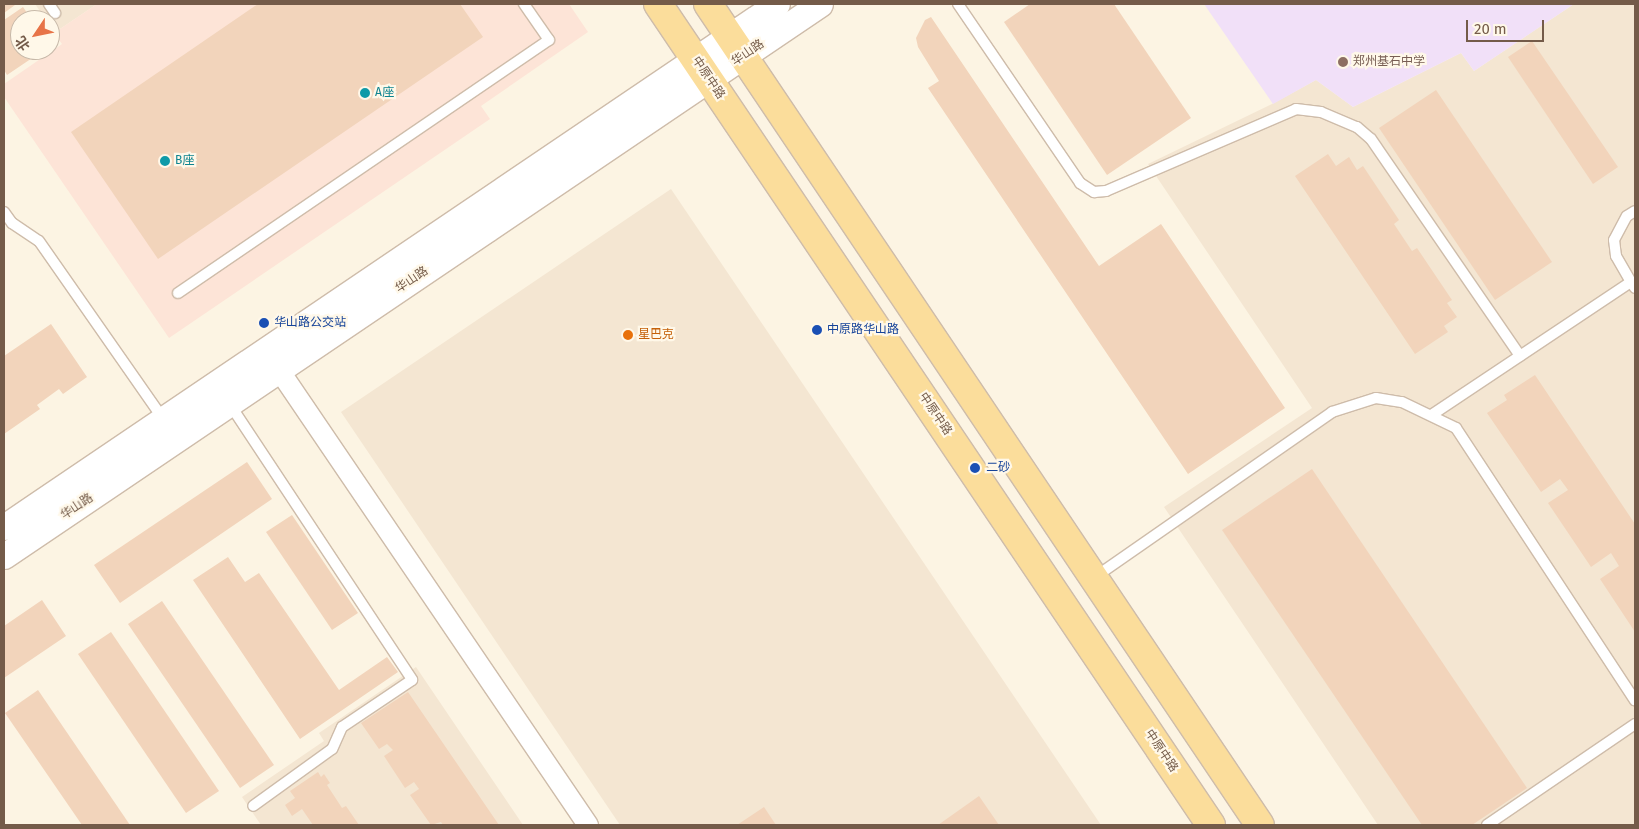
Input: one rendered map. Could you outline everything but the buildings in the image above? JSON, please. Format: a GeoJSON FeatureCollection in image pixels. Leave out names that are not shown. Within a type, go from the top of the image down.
{"type":"FeatureCollection","features":[{"type":"Feature","properties":{"kind":"main road","name":"中原中路"},"geometry":{"type":"LineString","coordinates":[[658,4],[1211,825]]}},
{"type":"Feature","properties":{"kind":"main road"},"geometry":{"type":"LineString","coordinates":[[708,4],[1260,825]]}},
{"type":"Feature","properties":{"kind":"street","name":"华山路"},"geometry":{"type":"LineString","coordinates":[[4,527],[163,419],[736,46],[820,4]]}},
{"type":"Feature","properties":{"kind":"street","name":"华山路"},"geometry":{"type":"LineString","coordinates":[[736,46],[774,5]]}},
{"type":"Feature","properties":{"kind":"street","name":"华山路"},"geometry":{"type":"LineString","coordinates":[[4,556],[280,370],[702,69]]}},
{"type":"Feature","properties":{"kind":"street"},"geometry":{"type":"LineString","coordinates":[[280,370],[588,825]]}},
{"type":"Feature","properties":{"kind":"lane"},"geometry":{"type":"LineString","coordinates":[[178,293],[549,40],[524,4]]}},
{"type":"Feature","properties":{"kind":"lane"},"geometry":{"type":"LineString","coordinates":[[958,4],[1080,183],[1094,192],[1106,191],[1296,109],[1321,112],[1357,127],[1371,139],[1520,356]]}},
{"type":"Feature","properties":{"kind":"lane"},"geometry":{"type":"LineString","coordinates":[[1433,414],[1520,356],[1633,285],[1616,256],[1614,240],[1627,216],[1635,211]]}},
{"type":"Feature","properties":{"kind":"lane"},"geometry":{"type":"LineString","coordinates":[[4,212],[8,226],[39,241],[163,419]]}},
{"type":"Feature","properties":{"kind":"lane"},"geometry":{"type":"LineString","coordinates":[[1094,578],[1332,412],[1376,398],[1402,402],[1433,414],[1456,428],[1635,700]]}},
{"type":"Feature","properties":{"kind":"lane"},"geometry":{"type":"LineString","coordinates":[[229,403],[412,680],[342,728],[332,750],[253,806]]}},
{"type":"Feature","properties":{"kind":"lane"},"geometry":{"type":"LineString","coordinates":[[1487,825],[1635,724]]}},
{"type":"Feature","properties":{"kind":"shaded area"},"geometry":{"type":"Polygon","coordinates":[[[35,4],[97,4],[60,29],[60,10],[39,10],[35,4]]]}},
{"type":"Feature","properties":{"kind":"shaded area"},"geometry":{"type":"Polygon","coordinates":[[[97,4],[569,4],[588,32],[481,106],[490,119],[169,338],[4,97],[4,84],[39,60],[60,60],[60,45],[62,44],[60,41],[60,29],[97,4]]]}},
{"type":"Feature","properties":{"kind":"shaded area","name":"郑州基石中学"},"geometry":{"type":"Polygon","coordinates":[[[1204,4],[1574,4],[1474,71],[1461,53],[1353,107],[1316,80],[1273,104],[1204,4]]]}},
{"type":"Feature","properties":{"kind":"shaded area"},"geometry":{"type":"Polygon","coordinates":[[[1574,4],[1635,4],[1635,825],[1378,825],[1164,507],[1312,408],[1148,164],[1272,104],[1316,80],[1353,107],[1461,53],[1474,71],[1574,4]]]}},
{"type":"Feature","properties":{"kind":"shaded area"},"geometry":{"type":"Polygon","coordinates":[[[671,189],[1101,825],[620,825],[341,412],[671,189]]]}},
{"type":"Feature","properties":{"kind":"shaded area"},"geometry":{"type":"Polygon","coordinates":[[[416,667],[523,825],[261,825],[242,797],[324,741],[319,733],[416,667]]]}},
{"type":"Feature","properties":{"kind":"place","name":"郑州基石中学"},"geometry":{"type":"Point","coordinates":[1343,62]}},
{"type":"Feature","properties":{"kind":"place","name":"A座"},"geometry":{"type":"Point","coordinates":[365,93]}},
{"type":"Feature","properties":{"kind":"place","name":"B座"},"geometry":{"type":"Point","coordinates":[165,161]}},
{"type":"Feature","properties":{"kind":"place","name":"华山路公交站"},"geometry":{"type":"Point","coordinates":[264,323]}},
{"type":"Feature","properties":{"kind":"place","name":"中原路华山路"},"geometry":{"type":"Point","coordinates":[817,330]}},
{"type":"Feature","properties":{"kind":"place","name":"星巴克"},"geometry":{"type":"Point","coordinates":[628,335]}},
{"type":"Feature","properties":{"kind":"place","name":"二砂"},"geometry":{"type":"Point","coordinates":[975,468]}}]}
